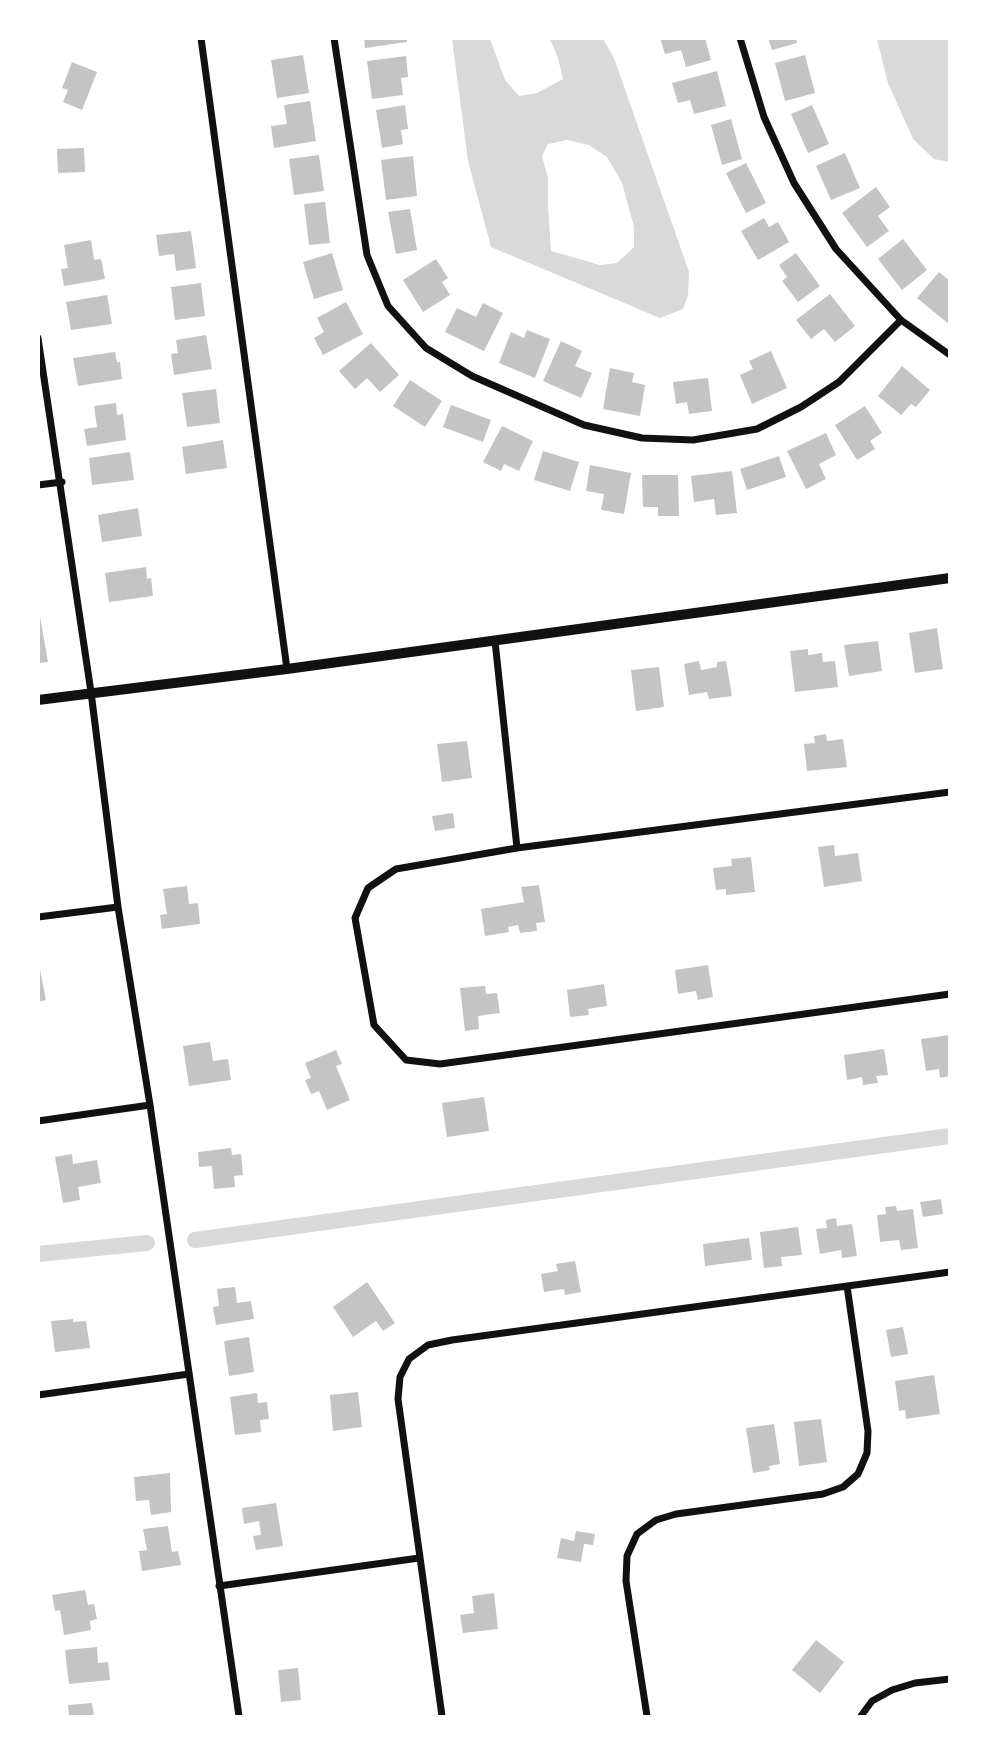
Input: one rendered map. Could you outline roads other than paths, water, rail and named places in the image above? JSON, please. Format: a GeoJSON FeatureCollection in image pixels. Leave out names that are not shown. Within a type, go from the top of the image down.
{"type":"FeatureCollection","features":[{"type":"Feature","properties":{"kind":"street"},"geometry":{"type":"LineString","coordinates":[[201,38],[287,669]]}},
{"type":"Feature","properties":{"kind":"street"},"geometry":{"type":"LineString","coordinates":[[334,38],[366,255],[388,306],[426,348],[472,376],[584,425],[642,438],[694,440],[757,429],[801,407],[839,382],[901,320]]}},
{"type":"Feature","properties":{"kind":"street"},"geometry":{"type":"LineString","coordinates":[[740,38],[764,117],[794,183],[836,248],[901,320],[950,355]]}},
{"type":"Feature","properties":{"kind":"street"},"geometry":{"type":"LineString","coordinates":[[38,338],[62,482],[118,907],[150,1105],[239,1717]]}},
{"type":"Feature","properties":{"kind":"street"},"geometry":{"type":"LineString","coordinates":[[38,485],[62,482]]}},
{"type":"Feature","properties":{"kind":"street"},"geometry":{"type":"LineString","coordinates":[[38,699],[287,669],[950,578]]}},
{"type":"Feature","properties":{"kind":"street"},"geometry":{"type":"LineString","coordinates":[[495,641],[517,848]]}},
{"type":"Feature","properties":{"kind":"street"},"geometry":{"type":"LineString","coordinates":[[950,792],[517,848],[396,869],[368,888],[355,918],[374,1025],[406,1060],[440,1064],[950,994]]}},
{"type":"Feature","properties":{"kind":"street"},"geometry":{"type":"LineString","coordinates":[[38,917],[118,907]]}},
{"type":"Feature","properties":{"kind":"street"},"geometry":{"type":"LineString","coordinates":[[38,1121],[150,1105]]}},
{"type":"Feature","properties":{"kind":"street"},"geometry":{"type":"LineString","coordinates":[[442,1717],[398,1399],[400,1377],[409,1359],[428,1345],[452,1340],[950,1272]]}},
{"type":"Feature","properties":{"kind":"street"},"geometry":{"type":"LineString","coordinates":[[647,1717],[626,1581],[627,1556],[637,1534],[656,1520],[676,1514],[822,1493],[843,1487],[858,1474],[867,1453],[868,1431],[847,1286]]}},
{"type":"Feature","properties":{"kind":"street"},"geometry":{"type":"LineString","coordinates":[[38,1395],[189,1374]]}},
{"type":"Feature","properties":{"kind":"street"},"geometry":{"type":"LineString","coordinates":[[219,1586],[419,1558]]}},
{"type":"Feature","properties":{"kind":"street"},"geometry":{"type":"LineString","coordinates":[[861,1717],[872,1701],[892,1690],[950,1679]]}},
{"type":"Feature","properties":{"kind":"waterway"},"geometry":{"type":"LineString","coordinates":[[195,1240],[950,1136]]}},
{"type":"Feature","properties":{"kind":"waterway"},"geometry":{"type":"LineString","coordinates":[[38,1254],[147,1243]]}}]}
